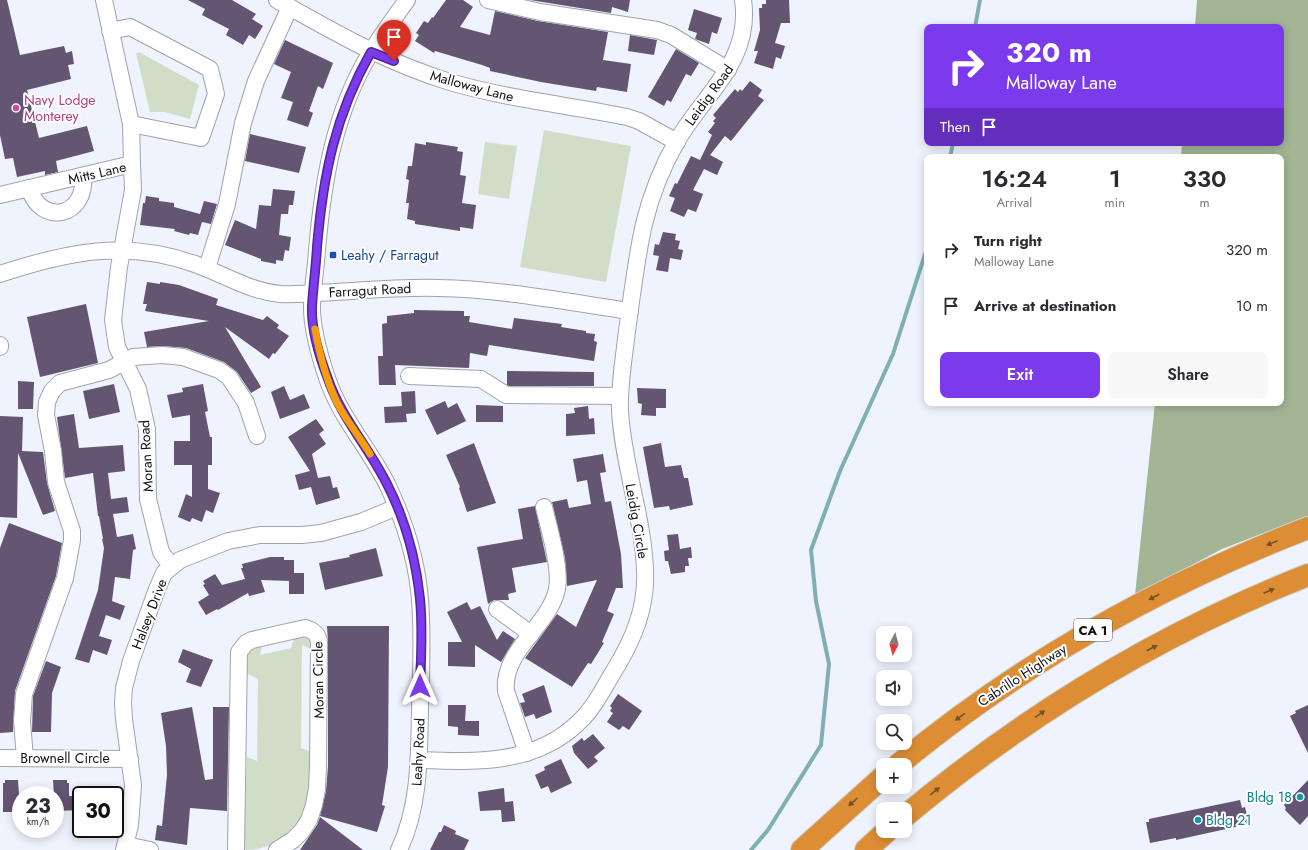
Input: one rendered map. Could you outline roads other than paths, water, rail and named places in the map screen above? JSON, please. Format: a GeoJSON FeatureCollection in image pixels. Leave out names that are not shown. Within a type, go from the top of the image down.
{"type":"FeatureCollection","features":[{"type":"Feature","properties":{"kind":"highway","name":"Cabrillo Highway"},"geometry":{"type":"LineString","coordinates":[[907,758],[978,704],[1080,637],[1189,579],[1308,528]]}},
{"type":"Feature","properties":{"kind":"highway"},"geometry":{"type":"LineString","coordinates":[[912,810],[988,750],[1089,683],[1195,625],[1308,575]]}},
{"type":"Feature","properties":{"kind":"highway"},"geometry":{"type":"LineString","coordinates":[[802,850],[876,783]]}},
{"type":"Feature","properties":{"kind":"highway"},"geometry":{"type":"LineString","coordinates":[[866,850],[879,838]]}},
{"type":"Feature","properties":{"kind":"street"},"geometry":{"type":"LineString","coordinates":[[104,0],[131,124],[132,164]]}},
{"type":"Feature","properties":{"kind":"street","name":"Leahy Road"},"geometry":{"type":"LineString","coordinates":[[399,850],[412,814],[419,760],[420,599],[416,572],[406,530],[397,507],[374,460],[341,411],[328,380],[314,326],[312,309],[321,204],[328,164],[341,116],[371,52],[407,0]]}},
{"type":"Feature","properties":{"kind":"street"},"geometry":{"type":"LineString","coordinates":[[488,0],[540,12],[657,30],[671,35],[728,70]]}},
{"type":"Feature","properties":{"kind":"street","name":"Leidig Road"},"geometry":{"type":"LineString","coordinates":[[677,142],[691,119],[728,70],[738,51],[742,36],[743,0]]}},
{"type":"Feature","properties":{"kind":"street"},"geometry":{"type":"LineString","coordinates":[[207,268],[227,204],[243,123],[256,81],[284,4]]}},
{"type":"Feature","properties":{"kind":"street","name":"Malloway Lane"},"geometry":{"type":"LineString","coordinates":[[284,4],[371,52],[449,82],[482,91],[539,103],[627,117],[639,121],[677,142]]}},
{"type":"Feature","properties":{"kind":"street"},"geometry":{"type":"LineString","coordinates":[[110,31],[130,27],[210,69],[216,94],[201,138],[131,124]]}},
{"type":"Feature","properties":{"kind":"street","name":"Leidig Circle"},"geometry":{"type":"LineString","coordinates":[[419,760],[500,760],[543,747],[578,723],[591,708],[629,646],[642,613],[646,582],[645,566],[623,441],[620,396],[630,311],[648,209],[653,192],[677,142]]}},
{"type":"Feature","properties":{"kind":"street","name":"Mitts Lane"},"geometry":{"type":"LineString","coordinates":[[0,195],[132,164],[133,190],[122,251]]}},
{"type":"Feature","properties":{"kind":"street"},"geometry":{"type":"LineString","coordinates":[[29,188],[32,196],[42,208],[54,212],[66,212],[75,206],[82,195],[84,186],[83,176]]}},
{"type":"Feature","properties":{"kind":"street","name":"Farragut Road"},"geometry":{"type":"LineString","coordinates":[[0,274],[62,255],[82,251],[122,251],[159,254],[180,259],[207,268],[250,287],[290,294],[314,294],[396,288],[483,290],[630,311]]}},
{"type":"Feature","properties":{"kind":"street","name":"Moran Road"},"geometry":{"type":"LineString","coordinates":[[122,251],[114,302],[113,320],[117,347],[138,389],[146,429],[148,499],[161,552],[171,566]]}},
{"type":"Feature","properties":{"kind":"street"},"geometry":{"type":"LineString","coordinates":[[25,758],[22,722],[24,694],[65,578],[72,540],[72,531],[56,482],[53,451],[46,415],[47,402],[52,391],[60,383],[109,370],[125,361],[143,355],[183,357],[219,370],[229,377],[238,389],[251,415],[257,436]]}},
{"type":"Feature","properties":{"kind":"street"},"geometry":{"type":"LineString","coordinates":[[408,376],[482,379],[506,395],[620,396]]}},
{"type":"Feature","properties":{"kind":"street","name":"Halsey Drive"},"geometry":{"type":"LineString","coordinates":[[125,847],[132,805],[133,785],[123,703],[127,674],[158,584],[164,573],[171,566],[193,554],[228,541],[260,535],[302,535],[321,533],[361,522],[397,507]]}},
{"type":"Feature","properties":{"kind":"street"},"geometry":{"type":"LineString","coordinates":[[527,753],[508,700],[505,683],[510,665],[548,608],[557,589],[556,567],[544,507]]}},
{"type":"Feature","properties":{"kind":"street"},"geometry":{"type":"LineString","coordinates":[[497,609],[531,634]]}},
{"type":"Feature","properties":{"kind":"street","name":"Moran Circle"},"geometry":{"type":"LineString","coordinates":[[236,850],[239,652],[246,643],[252,640],[305,628],[313,630],[319,641],[318,789],[309,820],[292,840],[277,850]]}},
{"type":"Feature","properties":{"kind":"street","name":"Brownell Circle"},"geometry":{"type":"LineString","coordinates":[[0,758],[130,759]]}},
{"type":"Feature","properties":{"kind":"street"},"geometry":{"type":"LineString","coordinates":[[125,847],[150,850]]}},
{"type":"Feature","properties":{"kind":"waterway"},"geometry":{"type":"LineString","coordinates":[[976,24],[980,0]]}},
{"type":"Feature","properties":{"kind":"waterway"},"geometry":{"type":"LineString","coordinates":[[951,154],[952,146]]}},
{"type":"Feature","properties":{"kind":"waterway"},"geometry":{"type":"LineString","coordinates":[[751,850],[768,830],[821,745],[829,664],[816,601],[811,550],[840,471],[893,354],[924,257]]}},
{"type":"Feature","properties":{"kind":"place","name":"Navy Lodge Monterey"},"geometry":{"type":"Point","coordinates":[16,108]}},
{"type":"Feature","properties":{"kind":"place","name":"Leahy / Farragut"},"geometry":{"type":"Point","coordinates":[333,255]}},
{"type":"Feature","properties":{"kind":"place","name":"Bldg 18"},"geometry":{"type":"Point","coordinates":[1300,797]}},
{"type":"Feature","properties":{"kind":"place","name":"Bldg 21"},"geometry":{"type":"Point","coordinates":[1198,820]}}]}
